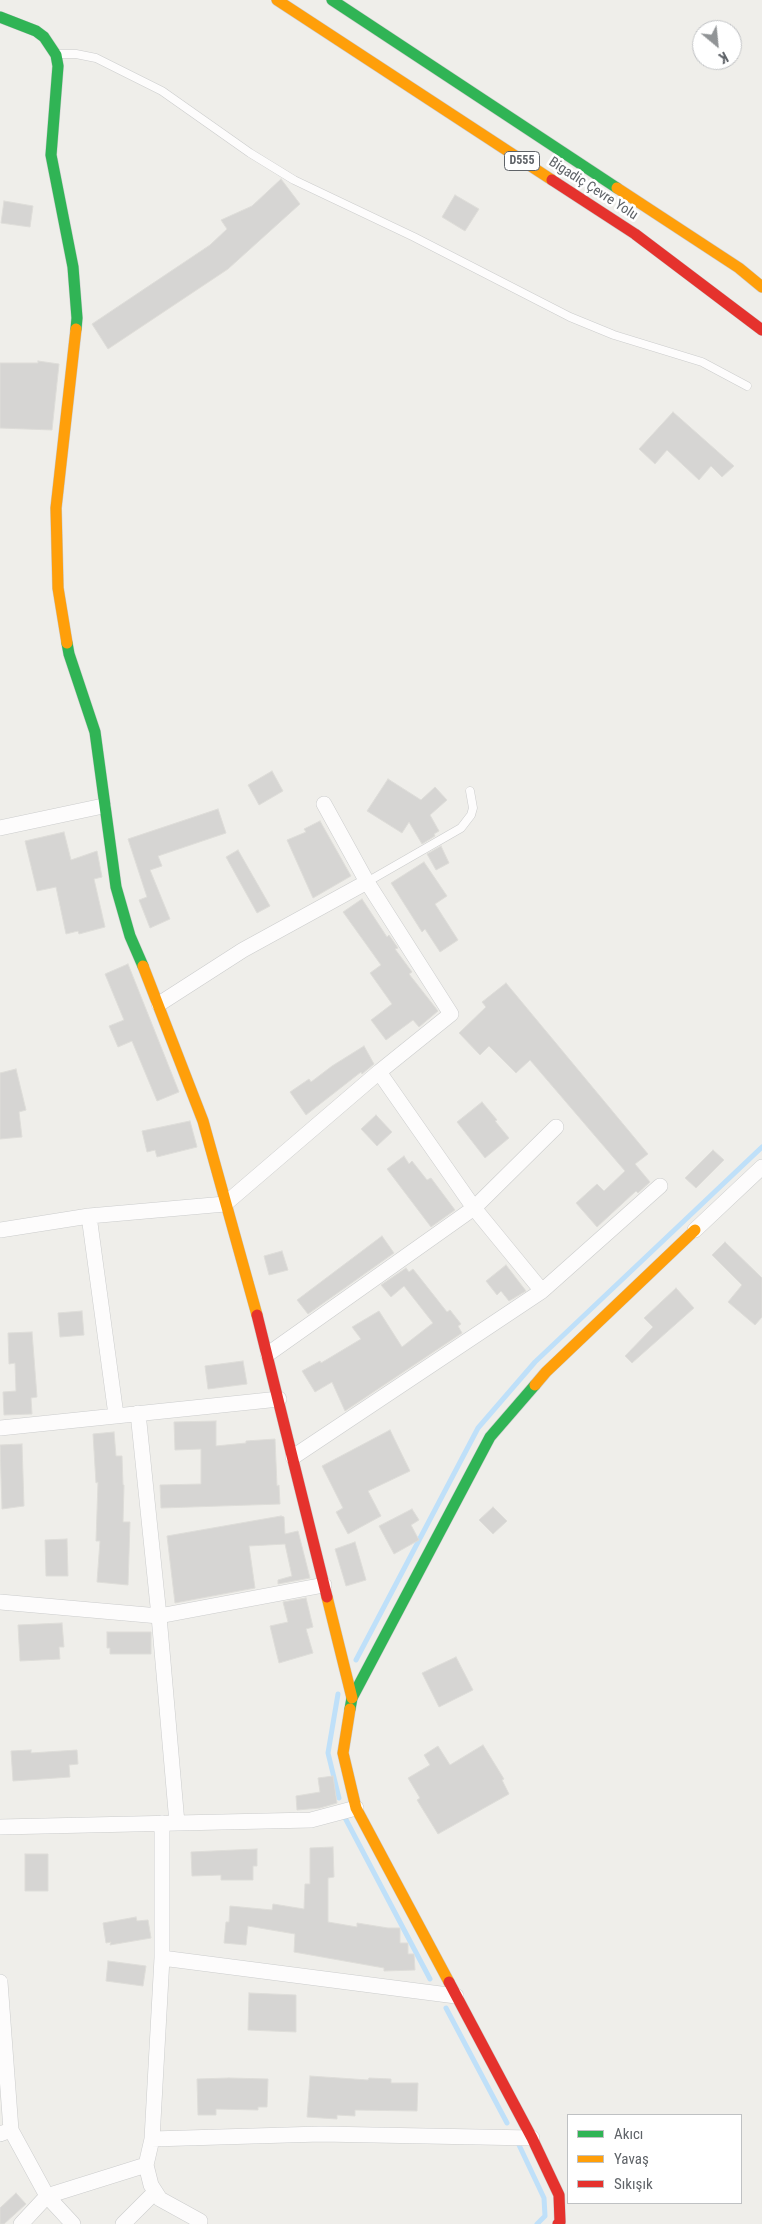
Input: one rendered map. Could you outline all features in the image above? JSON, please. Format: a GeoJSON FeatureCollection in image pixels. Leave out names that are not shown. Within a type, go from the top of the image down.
{"type":"FeatureCollection","features":[{"type":"Feature","properties":{"kind":"main road","name":"Bigadiç Çevre Yolu"},"geometry":{"type":"LineString","coordinates":[[277,0],[635,234],[762,330]]}},
{"type":"Feature","properties":{"kind":"main road","name":"Bigadiç Çevre Yolu"},"geometry":{"type":"LineString","coordinates":[[332,0],[739,268],[762,287]]}},
{"type":"Feature","properties":{"kind":"main road"},"geometry":{"type":"LineString","coordinates":[[0,17],[36,31],[51,44],[56,55],[58,76],[51,137],[51,155],[73,266],[77,318],[56,508],[58,588],[70,654],[94,732],[116,887],[121,910],[130,936],[160,1004],[203,1121],[268,1354],[352,1698]]}},
{"type":"Feature","properties":{"kind":"main road"},"geometry":{"type":"LineString","coordinates":[[560,2223],[559,2195],[532,2138],[356,1808],[343,1752],[352,1698],[490,1437],[546,1372],[695,1230]]}},
{"type":"Feature","properties":{"kind":"street"},"geometry":{"type":"LineString","coordinates":[[0,1230],[88,1216],[225,1204],[379,1072],[451,1014],[367,882],[324,804]]}},
{"type":"Feature","properties":{"kind":"street"},"geometry":{"type":"LineString","coordinates":[[0,828],[104,806]]}},
{"type":"Feature","properties":{"kind":"street"},"geometry":{"type":"LineString","coordinates":[[160,1004],[243,950],[367,882]]}},
{"type":"Feature","properties":{"kind":"street"},"geometry":{"type":"LineString","coordinates":[[379,1072],[474,1208],[542,1290]]}},
{"type":"Feature","properties":{"kind":"street"},"geometry":{"type":"LineString","coordinates":[[268,1354],[474,1208],[556,1127]]}},
{"type":"Feature","properties":{"kind":"street"},"geometry":{"type":"LineString","coordinates":[[695,1230],[762,1167]]}},
{"type":"Feature","properties":{"kind":"street"},"geometry":{"type":"LineString","coordinates":[[293,1457],[542,1290],[660,1186]]}},
{"type":"Feature","properties":{"kind":"street"},"geometry":{"type":"LineString","coordinates":[[88,1216],[116,1415]]}},
{"type":"Feature","properties":{"kind":"street"},"geometry":{"type":"LineString","coordinates":[[0,1428],[279,1399]]}},
{"type":"Feature","properties":{"kind":"street"},"geometry":{"type":"LineString","coordinates":[[138,1413],[159,1616],[170,1823],[152,2139],[146,2165],[155,2192],[167,2203],[201,2223]]}},
{"type":"Feature","properties":{"kind":"street"},"geometry":{"type":"LineString","coordinates":[[0,1602],[159,1616],[324,1585]]}},
{"type":"Feature","properties":{"kind":"street"},"geometry":{"type":"LineString","coordinates":[[0,1827],[311,1820],[356,1808]]}},
{"type":"Feature","properties":{"kind":"street"},"geometry":{"type":"LineString","coordinates":[[162,1958],[456,1996]]}},
{"type":"Feature","properties":{"kind":"street"},"geometry":{"type":"LineString","coordinates":[[0,1982],[5,2132],[47,2196],[73,2224]]}},
{"type":"Feature","properties":{"kind":"street"},"geometry":{"type":"LineString","coordinates":[[152,2139],[321,2134],[532,2138]]}},
{"type":"Feature","properties":{"kind":"street"},"geometry":{"type":"LineString","coordinates":[[21,2224],[47,2196],[146,2165]]}},
{"type":"Feature","properties":{"kind":"street"},"geometry":{"type":"LineString","coordinates":[[123,2224],[155,2192]]}},
{"type":"Feature","properties":{"kind":"lane"},"geometry":{"type":"LineString","coordinates":[[56,55],[76,54],[96,58],[162,91],[250,153],[294,180],[414,237],[570,316],[614,335],[702,362],[747,386]]}},
{"type":"Feature","properties":{"kind":"lane"},"geometry":{"type":"LineString","coordinates":[[367,882],[461,828],[471,815],[473,808],[470,791]]}},
{"type":"Feature","properties":{"kind":"building"},"geometry":{"type":"Polygon","coordinates":[[[281,179],[300,204],[228,269],[108,349],[92,324],[210,245],[227,229],[221,220],[252,206],[281,179]]]}},
{"type":"Feature","properties":{"kind":"building"},"geometry":{"type":"Polygon","coordinates":[[[455,195],[479,209],[465,231],[442,217],[455,195]]]}},
{"type":"Feature","properties":{"kind":"building"},"geometry":{"type":"Polygon","coordinates":[[[4,201],[33,206],[30,227],[1,223],[4,201]]]}},
{"type":"Feature","properties":{"kind":"building"},"geometry":{"type":"Polygon","coordinates":[[[38,361],[59,364],[52,430],[0,428],[0,363],[38,363],[38,361]]]}},
{"type":"Feature","properties":{"kind":"building"},"geometry":{"type":"Polygon","coordinates":[[[673,412],[734,466],[722,477],[711,466],[699,480],[667,450],[655,464],[639,449],[673,412]]]}},
{"type":"Feature","properties":{"kind":"building"},"geometry":{"type":"Polygon","coordinates":[[[272,771],[283,791],[259,805],[248,785],[272,771]]]}},
{"type":"Feature","properties":{"kind":"building"},"geometry":{"type":"Polygon","coordinates":[[[388,779],[421,800],[435,787],[447,800],[430,815],[439,831],[434,834],[435,836],[422,844],[409,822],[402,833],[367,811],[388,779]]]}},
{"type":"Feature","properties":{"kind":"building"},"geometry":{"type":"Polygon","coordinates":[[[218,809],[226,833],[158,856],[162,866],[150,870],[170,919],[150,928],[139,900],[147,897],[128,839],[218,809]]]}},
{"type":"Feature","properties":{"kind":"building"},"geometry":{"type":"Polygon","coordinates":[[[320,821],[351,876],[313,898],[287,840],[306,832],[304,829],[320,821]]]}},
{"type":"Feature","properties":{"kind":"building"},"geometry":{"type":"Polygon","coordinates":[[[64,832],[71,860],[97,851],[102,877],[94,879],[105,927],[79,934],[78,931],[66,934],[56,887],[37,891],[25,841],[64,832]]]}},
{"type":"Feature","properties":{"kind":"building"},"geometry":{"type":"Polygon","coordinates":[[[441,846],[449,863],[436,870],[427,854],[441,846]]]}},
{"type":"Feature","properties":{"kind":"building"},"geometry":{"type":"Polygon","coordinates":[[[238,850],[270,906],[257,913],[226,857],[238,850]]]}},
{"type":"Feature","properties":{"kind":"building"},"geometry":{"type":"Polygon","coordinates":[[[424,862],[447,896],[435,904],[458,940],[440,952],[425,929],[422,932],[391,883],[424,862]]]}},
{"type":"Feature","properties":{"kind":"building"},"geometry":{"type":"Polygon","coordinates":[[[362,899],[387,937],[389,935],[398,948],[395,949],[412,972],[409,974],[438,1011],[419,1027],[413,1020],[386,1040],[371,1020],[392,1004],[370,973],[381,965],[343,912],[362,899]]]}},
{"type":"Feature","properties":{"kind":"building"},"geometry":{"type":"Polygon","coordinates":[[[128,964],[179,1092],[157,1101],[132,1041],[118,1047],[109,1026],[124,1020],[105,974],[128,964]]]}},
{"type":"Feature","properties":{"kind":"building"},"geometry":{"type":"Polygon","coordinates":[[[506,983],[648,1154],[635,1164],[650,1182],[638,1193],[636,1191],[597,1227],[576,1203],[597,1184],[604,1191],[625,1171],[530,1060],[516,1073],[489,1046],[480,1055],[459,1033],[486,1007],[482,1002],[506,983]]]}},
{"type":"Feature","properties":{"kind":"building"},"geometry":{"type":"Polygon","coordinates":[[[364,1046],[374,1064],[306,1115],[290,1092],[309,1079],[311,1082],[364,1046]]]}},
{"type":"Feature","properties":{"kind":"building"},"geometry":{"type":"Polygon","coordinates":[[[16,1069],[26,1110],[19,1112],[22,1137],[0,1139],[0,1073],[16,1069]]]}},
{"type":"Feature","properties":{"kind":"building"},"geometry":{"type":"Polygon","coordinates":[[[482,1102],[509,1138],[485,1158],[457,1122],[482,1102]]]}},
{"type":"Feature","properties":{"kind":"building"},"geometry":{"type":"Polygon","coordinates":[[[376,1115],[392,1132],[377,1146],[361,1129],[376,1115]]]}},
{"type":"Feature","properties":{"kind":"building"},"geometry":{"type":"Polygon","coordinates":[[[190,1121],[197,1147],[157,1157],[155,1150],[147,1152],[142,1131],[190,1121]]]}},
{"type":"Feature","properties":{"kind":"building"},"geometry":{"type":"Polygon","coordinates":[[[713,1150],[724,1160],[696,1188],[685,1178],[713,1150]]]}},
{"type":"Feature","properties":{"kind":"building"},"geometry":{"type":"Polygon","coordinates":[[[404,1156],[409,1164],[412,1161],[427,1180],[431,1178],[455,1210],[431,1227],[387,1169],[404,1156]]]}},
{"type":"Feature","properties":{"kind":"building"},"geometry":{"type":"Polygon","coordinates":[[[382,1236],[394,1253],[308,1314],[297,1300],[382,1236]]]}},
{"type":"Feature","properties":{"kind":"building"},"geometry":{"type":"Polygon","coordinates":[[[725,1242],[762,1278],[762,1317],[755,1325],[728,1302],[742,1285],[712,1255],[725,1242]]]}},
{"type":"Feature","properties":{"kind":"building"},"geometry":{"type":"Polygon","coordinates":[[[282,1251],[288,1270],[269,1275],[264,1256],[282,1251]]]}},
{"type":"Feature","properties":{"kind":"building"},"geometry":{"type":"Polygon","coordinates":[[[506,1265],[526,1291],[509,1301],[501,1291],[497,1295],[486,1281],[506,1265]]]}},
{"type":"Feature","properties":{"kind":"building"},"geometry":{"type":"Polygon","coordinates":[[[406,1268],[409,1272],[413,1269],[447,1312],[450,1310],[461,1324],[458,1326],[462,1333],[345,1411],[332,1382],[315,1392],[302,1371],[320,1361],[321,1363],[361,1339],[352,1327],[379,1311],[402,1347],[433,1323],[404,1286],[391,1297],[381,1285],[406,1268]]]}},
{"type":"Feature","properties":{"kind":"building"},"geometry":{"type":"Polygon","coordinates":[[[676,1288],[694,1308],[632,1363],[625,1356],[653,1327],[644,1318],[676,1288]]]}},
{"type":"Feature","properties":{"kind":"building"},"geometry":{"type":"Polygon","coordinates":[[[82,1311],[84,1335],[60,1337],[58,1313],[82,1311]]]}},
{"type":"Feature","properties":{"kind":"building"},"geometry":{"type":"Polygon","coordinates":[[[32,1332],[37,1397],[31,1398],[32,1414],[4,1415],[3,1392],[16,1391],[15,1363],[9,1364],[8,1333],[32,1332]]]}},
{"type":"Feature","properties":{"kind":"building"},"geometry":{"type":"Polygon","coordinates":[[[243,1361],[247,1384],[208,1389],[205,1366],[243,1361]]]}},
{"type":"Feature","properties":{"kind":"building"},"geometry":{"type":"Polygon","coordinates":[[[216,1421],[216,1446],[275,1439],[277,1486],[279,1485],[280,1504],[161,1508],[160,1485],[201,1484],[201,1449],[175,1450],[174,1422],[216,1421]]]}},
{"type":"Feature","properties":{"kind":"building"},"geometry":{"type":"Polygon","coordinates":[[[390,1430],[410,1471],[368,1491],[381,1516],[348,1534],[336,1512],[343,1508],[322,1466],[390,1430]]]}},
{"type":"Feature","properties":{"kind":"building"},"geometry":{"type":"Polygon","coordinates":[[[114,1432],[116,1456],[122,1456],[124,1485],[123,1522],[130,1522],[128,1585],[97,1582],[100,1541],[96,1541],[98,1482],[96,1483],[93,1434],[114,1432]]]}},
{"type":"Feature","properties":{"kind":"building"},"geometry":{"type":"Polygon","coordinates":[[[22,1444],[24,1506],[2,1509],[0,1445],[22,1444]]]}},
{"type":"Feature","properties":{"kind":"building"},"geometry":{"type":"Polygon","coordinates":[[[493,1507],[507,1521],[493,1534],[479,1520],[493,1507]]]}},
{"type":"Feature","properties":{"kind":"building"},"geometry":{"type":"Polygon","coordinates":[[[412,1509],[419,1520],[411,1525],[419,1540],[394,1554],[379,1526],[412,1509]]]}},
{"type":"Feature","properties":{"kind":"building"},"geometry":{"type":"Polygon","coordinates":[[[284,1517],[285,1534],[298,1531],[310,1578],[278,1584],[278,1580],[292,1576],[285,1544],[249,1546],[255,1588],[175,1603],[167,1536],[284,1517]]]}},
{"type":"Feature","properties":{"kind":"building"},"geometry":{"type":"Polygon","coordinates":[[[67,1539],[68,1576],[46,1576],[45,1540],[67,1539]]]}},
{"type":"Feature","properties":{"kind":"building"},"geometry":{"type":"Polygon","coordinates":[[[355,1542],[366,1580],[346,1586],[335,1549],[355,1542]]]}},
{"type":"Feature","properties":{"kind":"building"},"geometry":{"type":"Polygon","coordinates":[[[306,1598],[313,1627],[306,1629],[313,1653],[279,1663],[270,1626],[288,1622],[283,1602],[306,1598]]]}},
{"type":"Feature","properties":{"kind":"building"},"geometry":{"type":"Polygon","coordinates":[[[62,1623],[64,1647],[59,1647],[60,1659],[20,1661],[18,1625],[62,1623]]]}},
{"type":"Feature","properties":{"kind":"building"},"geometry":{"type":"Polygon","coordinates":[[[107,1632],[151,1632],[151,1654],[110,1654],[110,1648],[107,1648],[107,1632]]]}},
{"type":"Feature","properties":{"kind":"building"},"geometry":{"type":"Polygon","coordinates":[[[456,1657],[473,1690],[439,1707],[422,1673],[456,1657]]]}},
{"type":"Feature","properties":{"kind":"building"},"geometry":{"type":"Polygon","coordinates":[[[483,1745],[504,1779],[502,1780],[509,1794],[438,1834],[417,1800],[420,1798],[408,1778],[430,1765],[424,1755],[438,1746],[450,1765],[483,1745]]]}},
{"type":"Feature","properties":{"kind":"building"},"geometry":{"type":"Polygon","coordinates":[[[31,1750],[31,1753],[77,1750],[78,1764],[69,1765],[70,1777],[13,1781],[11,1751],[31,1750]]]}},
{"type":"Feature","properties":{"kind":"building"},"geometry":{"type":"Polygon","coordinates":[[[333,1776],[337,1803],[320,1808],[297,1810],[296,1796],[320,1792],[318,1778],[333,1776]]]}},
{"type":"Feature","properties":{"kind":"building"},"geometry":{"type":"Polygon","coordinates":[[[333,1847],[334,1877],[328,1878],[328,1922],[357,1927],[357,1923],[400,1928],[400,1943],[408,1943],[408,1954],[414,1954],[415,1970],[384,1971],[384,1968],[294,1952],[295,1934],[248,1926],[246,1945],[224,1943],[226,1922],[229,1922],[230,1906],[272,1910],[273,1904],[304,1909],[305,1884],[310,1884],[310,1848],[333,1847]]]}},
{"type":"Feature","properties":{"kind":"building"},"geometry":{"type":"Polygon","coordinates":[[[257,1849],[257,1866],[253,1866],[253,1880],[221,1880],[221,1875],[192,1876],[191,1852],[257,1849]]]}},
{"type":"Feature","properties":{"kind":"building"},"geometry":{"type":"Polygon","coordinates":[[[25,1854],[48,1854],[48,1891],[25,1891],[25,1854]]]}},
{"type":"Feature","properties":{"kind":"building"},"geometry":{"type":"Polygon","coordinates":[[[136,1917],[137,1921],[148,1920],[151,1938],[110,1945],[111,1942],[106,1943],[103,1923],[136,1917]]]}},
{"type":"Feature","properties":{"kind":"building"},"geometry":{"type":"Polygon","coordinates":[[[108,1961],[146,1966],[143,1986],[106,1981],[108,1961]]]}},
{"type":"Feature","properties":{"kind":"building"},"geometry":{"type":"Polygon","coordinates":[[[249,1993],[296,1995],[296,2032],[248,2030],[249,1993]]]}},
{"type":"Feature","properties":{"kind":"building"},"geometry":{"type":"Polygon","coordinates":[[[310,2076],[368,2080],[369,2078],[391,2079],[391,2083],[418,2083],[417,2111],[355,2110],[355,2116],[337,2115],[337,2119],[307,2117],[310,2076]]]}},
{"type":"Feature","properties":{"kind":"building"},"geometry":{"type":"Polygon","coordinates":[[[197,2079],[268,2079],[267,2107],[258,2107],[258,2110],[216,2109],[216,2115],[198,2115],[197,2079]]]}},
{"type":"Feature","properties":{"kind":"building"},"geometry":{"type":"Polygon","coordinates":[[[16,2193],[26,2204],[4,2224],[0,2224],[0,2208],[16,2193]]]}},
{"type":"Feature","properties":{"kind":"waterway"},"geometry":{"type":"LineString","coordinates":[[356,1660],[478,1428],[535,1362],[762,1147]]}},
{"type":"Feature","properties":{"kind":"waterway"},"geometry":{"type":"LineString","coordinates":[[338,1694],[328,1753],[339,1798]]}},
{"type":"Feature","properties":{"kind":"waterway"},"geometry":{"type":"LineString","coordinates":[[343,1814],[430,1979]]}},
{"type":"Feature","properties":{"kind":"waterway"},"geometry":{"type":"LineString","coordinates":[[446,2008],[507,2123]]}},
{"type":"Feature","properties":{"kind":"waterway"},"geometry":{"type":"LineString","coordinates":[[519,2145],[544,2198],[545,2216],[537,2224]]}},
{"type":"Feature","properties":{"kind":"traffic: fast"},"geometry":{"type":"LineString","coordinates":[[332,0],[617,188]]}},
{"type":"Feature","properties":{"kind":"traffic: fast"},"geometry":{"type":"LineString","coordinates":[[0,17],[36,31],[44,37],[56,55],[58,66],[51,155],[73,267],[77,318],[76,329]]}},
{"type":"Feature","properties":{"kind":"traffic: fast"},"geometry":{"type":"LineString","coordinates":[[67,643],[95,732],[116,887],[130,936],[143,966]]}},
{"type":"Feature","properties":{"kind":"traffic: fast"},"geometry":{"type":"LineString","coordinates":[[350,1709],[352,1698],[490,1437],[535,1385]]}},
{"type":"Feature","properties":{"kind":"traffic: slow"},"geometry":{"type":"LineString","coordinates":[[277,0],[552,180]]}},
{"type":"Feature","properties":{"kind":"traffic: slow"},"geometry":{"type":"LineString","coordinates":[[617,188],[739,268],[762,287]]}},
{"type":"Feature","properties":{"kind":"traffic: slow"},"geometry":{"type":"LineString","coordinates":[[67,643],[58,588],[56,508],[76,329]]}},
{"type":"Feature","properties":{"kind":"traffic: slow"},"geometry":{"type":"LineString","coordinates":[[143,966],[203,1121],[257,1315]]}},
{"type":"Feature","properties":{"kind":"traffic: slow"},"geometry":{"type":"LineString","coordinates":[[535,1385],[546,1372],[695,1230]]}},
{"type":"Feature","properties":{"kind":"traffic: slow"},"geometry":{"type":"LineString","coordinates":[[327,1597],[352,1698]]}},
{"type":"Feature","properties":{"kind":"traffic: slow"},"geometry":{"type":"LineString","coordinates":[[350,1709],[343,1753],[356,1808],[449,1982]]}},
{"type":"Feature","properties":{"kind":"traffic: jam"},"geometry":{"type":"LineString","coordinates":[[552,180],[635,234],[762,330]]}},
{"type":"Feature","properties":{"kind":"traffic: jam"},"geometry":{"type":"LineString","coordinates":[[257,1315],[327,1597]]}},
{"type":"Feature","properties":{"kind":"traffic: jam"},"geometry":{"type":"LineString","coordinates":[[449,1982],[532,2138],[559,2195],[560,2222],[558,2224]]}}]}
